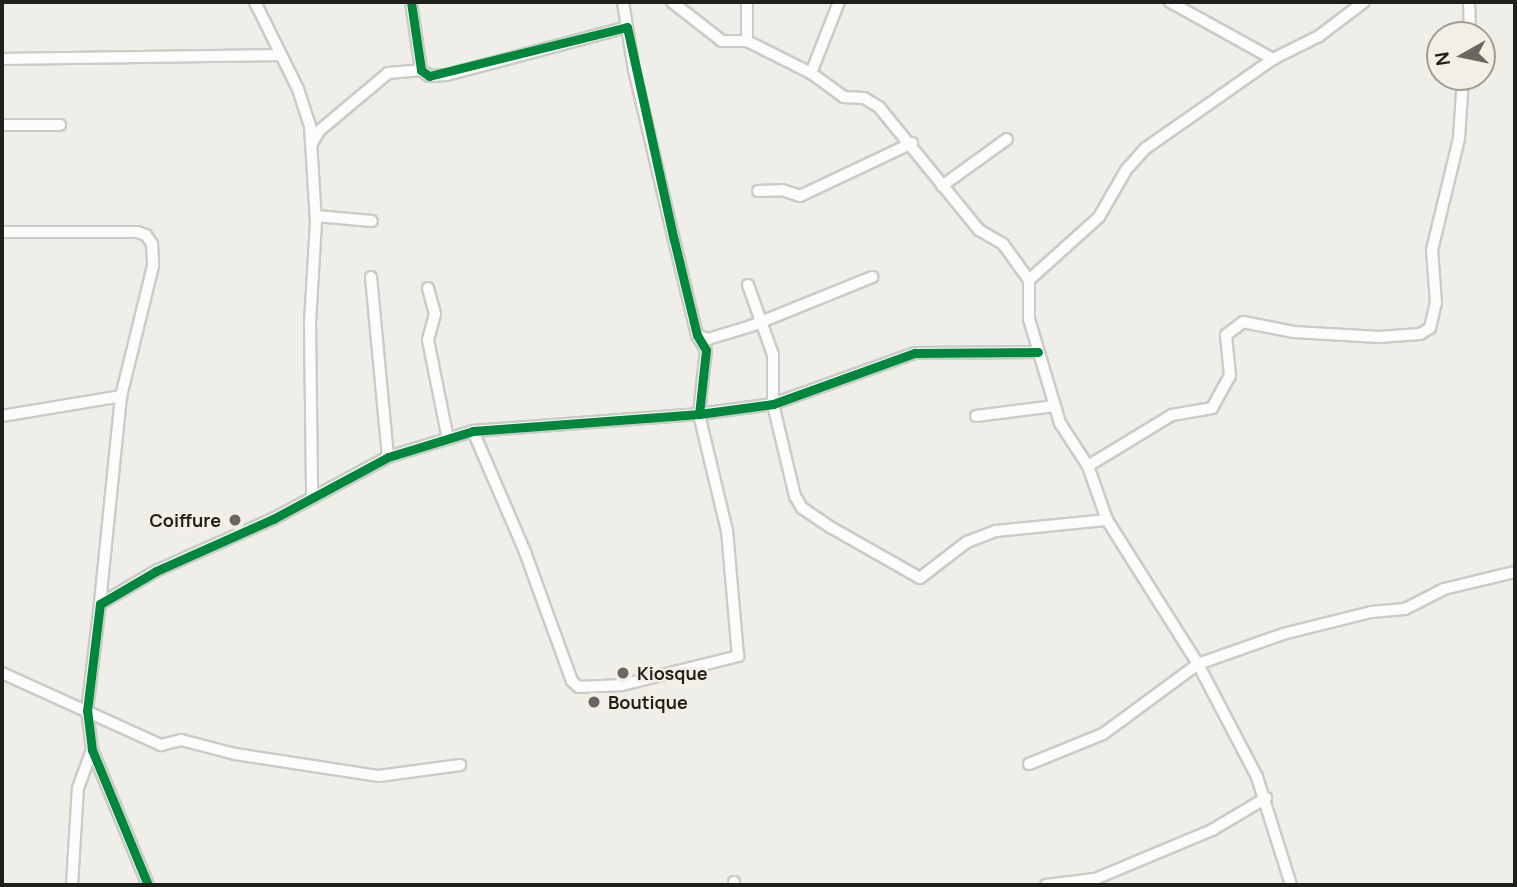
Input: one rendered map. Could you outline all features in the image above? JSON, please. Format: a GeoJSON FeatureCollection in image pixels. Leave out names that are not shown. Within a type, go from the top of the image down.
{"type":"FeatureCollection","features":[{"type":"Feature","properties":{"kind":"street"},"geometry":{"type":"LineString","coordinates":[[255,2],[305,107],[311,145],[316,216],[310,323],[312,498]]}},
{"type":"Feature","properties":{"kind":"street"},"geometry":{"type":"LineString","coordinates":[[411,2],[421,70]]}},
{"type":"Feature","properties":{"kind":"street"},"geometry":{"type":"LineString","coordinates":[[473,431],[525,552],[566,673],[579,687],[622,685],[738,656],[726,531],[699,414],[706,350],[697,335],[623,2]]}},
{"type":"Feature","properties":{"kind":"street"},"geometry":{"type":"LineString","coordinates":[[672,2],[722,41],[747,41],[811,73],[844,97],[863,98],[879,107],[912,144],[942,186],[979,230],[1003,244],[1029,280]]}},
{"type":"Feature","properties":{"kind":"street"},"geometry":{"type":"LineString","coordinates":[[747,2],[747,41]]}},
{"type":"Feature","properties":{"kind":"street"},"geometry":{"type":"LineString","coordinates":[[811,73],[839,2]]}},
{"type":"Feature","properties":{"kind":"street"},"geometry":{"type":"LineString","coordinates":[[1170,2],[1273,59]]}},
{"type":"Feature","properties":{"kind":"street"},"geometry":{"type":"LineString","coordinates":[[1291,885],[1266,798],[1198,664],[1107,520],[1088,467],[1054,406],[1038,352],[1026,296],[1029,280],[1099,217],[1126,170],[1146,148],[1273,59],[1319,36],[1344,5],[1364,2]]}},
{"type":"Feature","properties":{"kind":"street"},"geometry":{"type":"LineString","coordinates":[[1469,2],[1470,21]]}},
{"type":"Feature","properties":{"kind":"street"},"geometry":{"type":"LineString","coordinates":[[311,145],[319,131],[388,73],[421,70],[429,76],[447,75],[627,27]]}},
{"type":"Feature","properties":{"kind":"street"},"geometry":{"type":"LineString","coordinates":[[2,59],[278,55]]}},
{"type":"Feature","properties":{"kind":"street"},"geometry":{"type":"LineString","coordinates":[[1088,467],[1172,415],[1212,408],[1230,376],[1226,335],[1243,321],[1294,332],[1379,337],[1420,334],[1430,328],[1436,303],[1432,250],[1459,138],[1462,91]]}},
{"type":"Feature","properties":{"kind":"street"},"geometry":{"type":"LineString","coordinates":[[2,125],[60,125]]}},
{"type":"Feature","properties":{"kind":"street"},"geometry":{"type":"LineString","coordinates":[[942,186],[1007,139]]}},
{"type":"Feature","properties":{"kind":"street"},"geometry":{"type":"LineString","coordinates":[[758,191],[782,190],[800,196],[912,144]]}},
{"type":"Feature","properties":{"kind":"street"},"geometry":{"type":"LineString","coordinates":[[316,216],[372,221]]}},
{"type":"Feature","properties":{"kind":"street"},"geometry":{"type":"LineString","coordinates":[[2,232],[146,234],[152,244],[153,267],[121,396],[87,711],[92,750],[148,885]]}},
{"type":"Feature","properties":{"kind":"street"},"geometry":{"type":"LineString","coordinates":[[371,276],[388,457]]}},
{"type":"Feature","properties":{"kind":"street"},"geometry":{"type":"LineString","coordinates":[[697,335],[708,339],[825,300],[872,277]]}},
{"type":"Feature","properties":{"kind":"street"},"geometry":{"type":"LineString","coordinates":[[748,285],[763,319],[773,355],[773,404],[802,508],[892,558],[914,578],[920,578],[967,542],[996,531],[1107,520]]}},
{"type":"Feature","properties":{"kind":"street"},"geometry":{"type":"LineString","coordinates":[[428,288],[435,314],[428,340],[448,439]]}},
{"type":"Feature","properties":{"kind":"street"},"geometry":{"type":"LineString","coordinates":[[100,604],[156,571],[312,498],[388,457],[473,431],[699,414],[773,404],[915,353],[1038,352]]}},
{"type":"Feature","properties":{"kind":"street"},"geometry":{"type":"LineString","coordinates":[[2,416],[121,396]]}},
{"type":"Feature","properties":{"kind":"street"},"geometry":{"type":"LineString","coordinates":[[976,416],[1040,411],[1054,406]]}},
{"type":"Feature","properties":{"kind":"street"},"geometry":{"type":"LineString","coordinates":[[1029,764],[1103,734],[1198,664],[1283,634],[1371,612],[1405,609],[1444,589],[1515,572]]}},
{"type":"Feature","properties":{"kind":"street"},"geometry":{"type":"LineString","coordinates":[[2,673],[160,745],[181,740],[235,754],[379,776],[460,765]]}},
{"type":"Feature","properties":{"kind":"street"},"geometry":{"type":"LineString","coordinates":[[72,885],[78,788],[92,750]]}},
{"type":"Feature","properties":{"kind":"street"},"geometry":{"type":"LineString","coordinates":[[1046,885],[1096,882],[1212,830],[1266,798]]}},
{"type":"Feature","properties":{"kind":"cycle path"},"geometry":{"type":"LineString","coordinates":[[411,2],[421,70],[429,76],[627,27],[697,335],[706,350],[699,414]]}},
{"type":"Feature","properties":{"kind":"cycle path"},"geometry":{"type":"LineString","coordinates":[[148,885],[92,750],[87,711],[100,604],[156,571],[273,519],[388,457],[473,431],[699,414],[773,404],[915,353],[1038,352]]}},
{"type":"Feature","properties":{"kind":"place","name":"Coiffure"},"geometry":{"type":"Point","coordinates":[235,520]}},
{"type":"Feature","properties":{"kind":"place","name":"Kiosque"},"geometry":{"type":"Point","coordinates":[623,673]}},
{"type":"Feature","properties":{"kind":"place","name":"Boutique"},"geometry":{"type":"Point","coordinates":[594,702]}}]}
